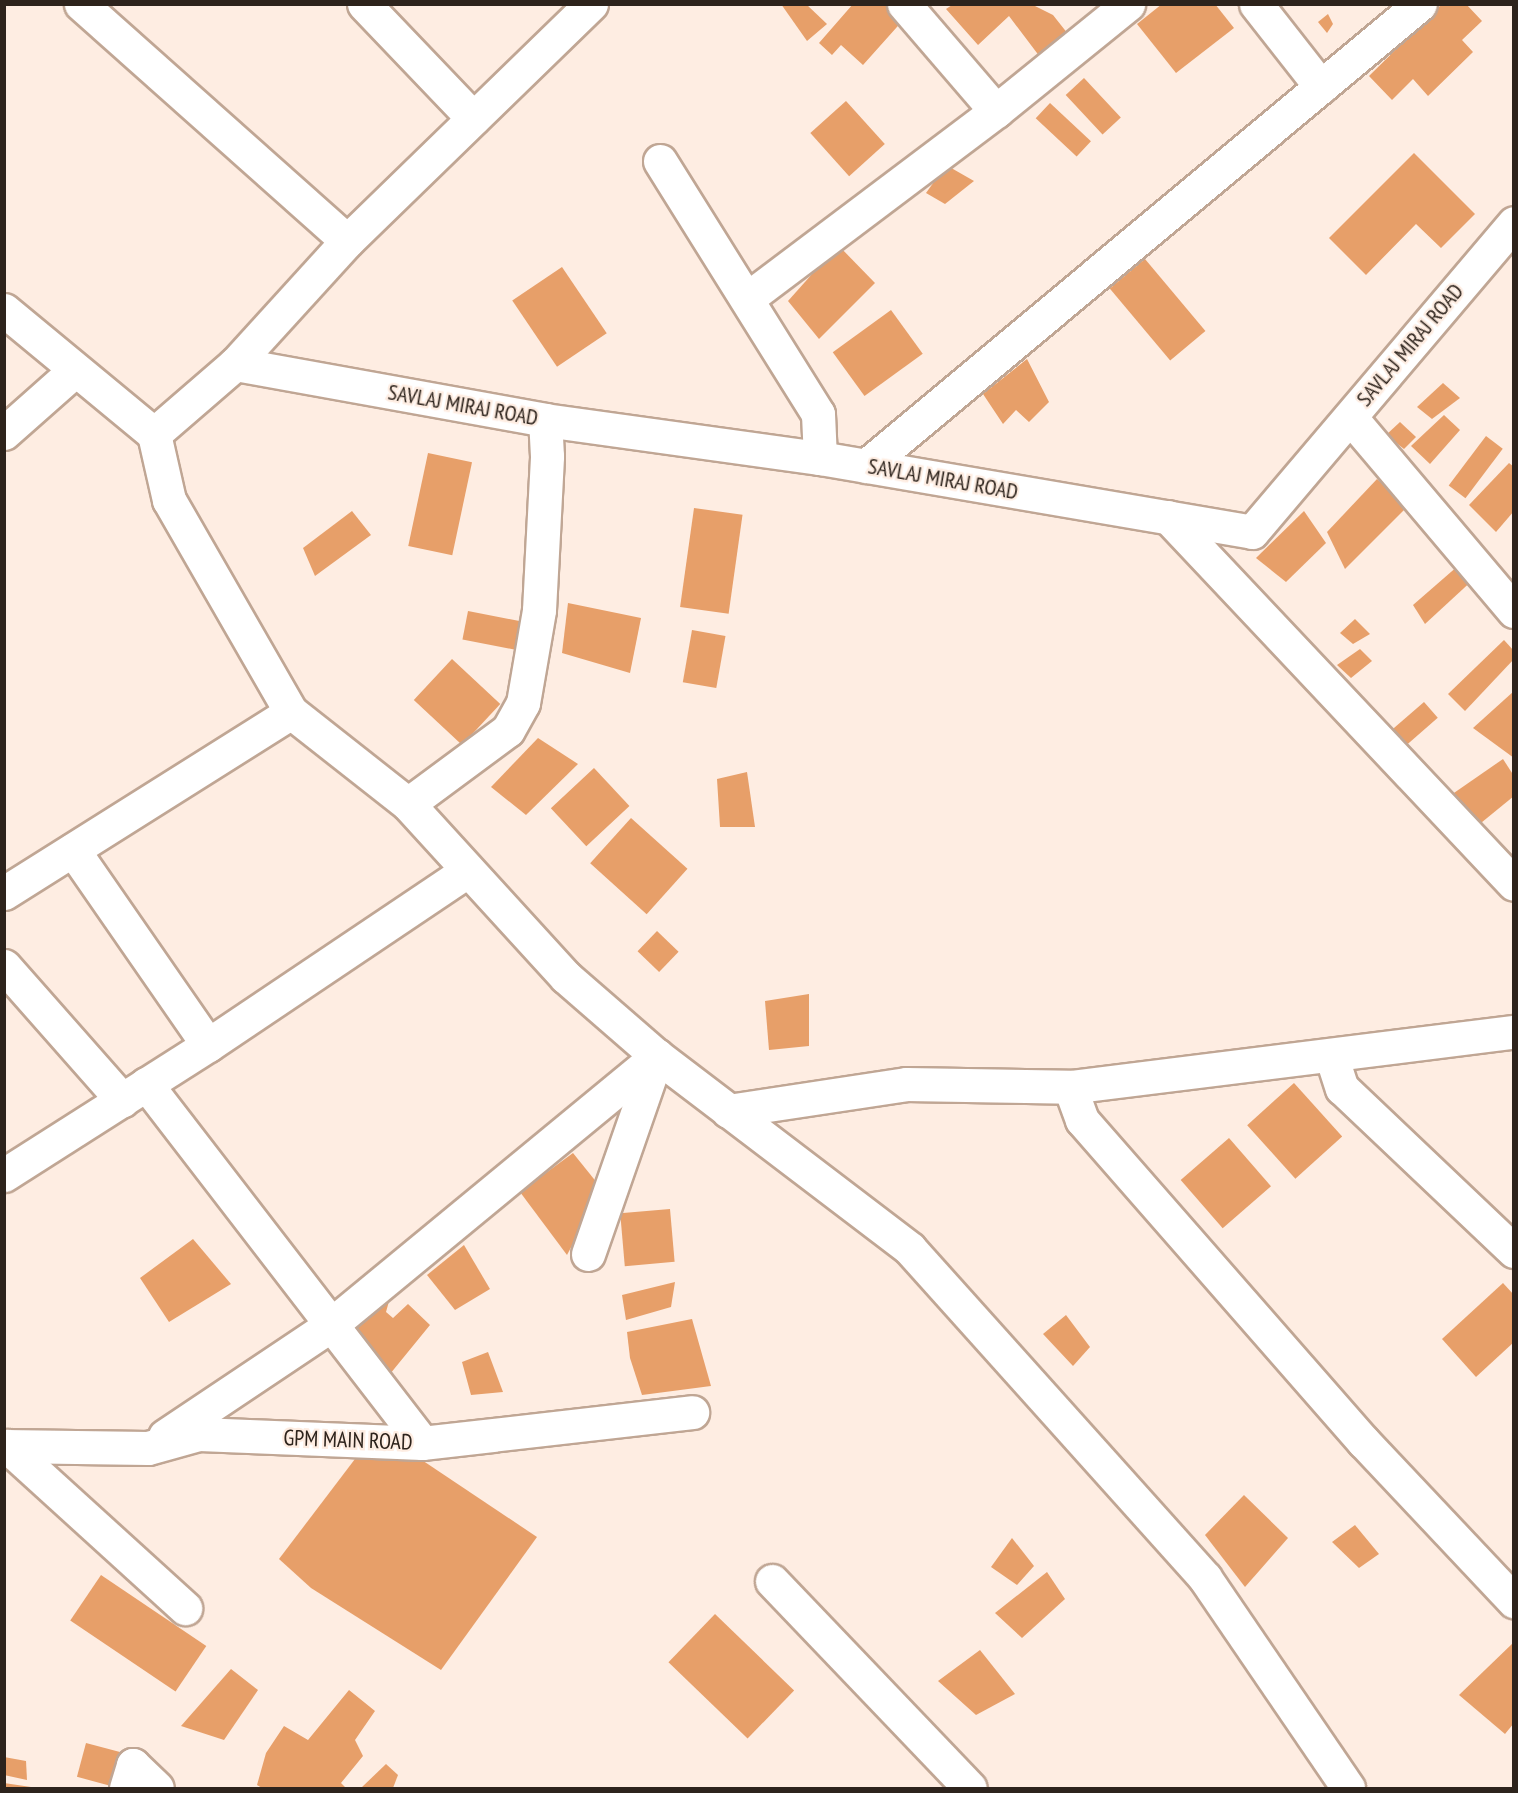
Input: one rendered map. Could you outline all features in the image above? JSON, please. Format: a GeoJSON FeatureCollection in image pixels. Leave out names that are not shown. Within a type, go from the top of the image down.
{"type":"FeatureCollection","features":[{"type":"Feature","properties":{"kind":"street"},"geometry":{"type":"LineString","coordinates":[[81,4],[347,241]]}},
{"type":"Feature","properties":{"kind":"street"},"geometry":{"type":"LineString","coordinates":[[364,4],[472,118]]}},
{"type":"Feature","properties":{"kind":"street"},"geometry":{"type":"LineString","coordinates":[[904,4],[996,111]]}},
{"type":"Feature","properties":{"kind":"street"},"geometry":{"type":"LineString","coordinates":[[748,298],[996,111],[1128,4]]}},
{"type":"Feature","properties":{"kind":"street"},"geometry":{"type":"LineString","coordinates":[[1256,4],[1321,87]]}},
{"type":"Feature","properties":{"kind":"street"},"geometry":{"type":"LineString","coordinates":[[866,466],[1420,4]]}},
{"type":"Feature","properties":{"kind":"street"},"geometry":{"type":"LineString","coordinates":[[154,434],[235,364],[347,241],[472,118],[573,11]]}},
{"type":"Feature","properties":{"kind":"street"},"geometry":{"type":"LineString","coordinates":[[660,161],[748,298],[818,414],[820,458]]}},
{"type":"Feature","properties":{"kind":"street","name":"SAVLAJ MIRAJ ROAD"},"geometry":{"type":"LineString","coordinates":[[235,364],[545,420],[820,458],[1252,532],[1514,223]]}},
{"type":"Feature","properties":{"kind":"street"},"geometry":{"type":"LineString","coordinates":[[4,310],[74,371],[154,434],[169,500],[291,712],[408,804],[566,977],[657,1056],[910,1249],[1205,1578],[1348,1788]]}},
{"type":"Feature","properties":{"kind":"street"},"geometry":{"type":"LineString","coordinates":[[4,433],[74,371]]}},
{"type":"Feature","properties":{"kind":"street"},"geometry":{"type":"LineString","coordinates":[[1350,417],[1514,611]]}},
{"type":"Feature","properties":{"kind":"street"},"geometry":{"type":"LineString","coordinates":[[408,804],[508,730],[523,703],[539,610],[547,456],[545,420]]}},
{"type":"Feature","properties":{"kind":"street"},"geometry":{"type":"LineString","coordinates":[[1168,517],[1514,884]]}},
{"type":"Feature","properties":{"kind":"street"},"geometry":{"type":"LineString","coordinates":[[4,893],[291,712]]}},
{"type":"Feature","properties":{"kind":"street"},"geometry":{"type":"LineString","coordinates":[[73,850],[208,1045]]}},
{"type":"Feature","properties":{"kind":"street"},"geometry":{"type":"LineString","coordinates":[[4,1175],[208,1045],[468,870]]}},
{"type":"Feature","properties":{"kind":"street"},"geometry":{"type":"LineString","coordinates":[[4,966],[134,1092],[332,1324],[422,1443]]}},
{"type":"Feature","properties":{"kind":"street"},"geometry":{"type":"LineString","coordinates":[[728,1111],[906,1084],[1070,1087],[1514,1032]]}},
{"type":"Feature","properties":{"kind":"street"},"geometry":{"type":"LineString","coordinates":[[1331,1055],[1342,1088],[1514,1251]]}},
{"type":"Feature","properties":{"kind":"street"},"geometry":{"type":"LineString","coordinates":[[588,1254],[657,1056]]}},
{"type":"Feature","properties":{"kind":"street"},"geometry":{"type":"LineString","coordinates":[[148,1448],[332,1324],[657,1056]]}},
{"type":"Feature","properties":{"kind":"street"},"geometry":{"type":"LineString","coordinates":[[1070,1087],[1082,1120],[1364,1442],[1514,1601]]}},
{"type":"Feature","properties":{"kind":"street","name":"GPM MAIN ROAD"},"geometry":{"type":"LineString","coordinates":[[6,1446],[148,1448],[199,1434],[422,1443],[692,1412]]}},
{"type":"Feature","properties":{"kind":"street"},"geometry":{"type":"LineString","coordinates":[[6,1446],[185,1608]]}},
{"type":"Feature","properties":{"kind":"street"},"geometry":{"type":"LineString","coordinates":[[772,1581],[970,1788]]}},
{"type":"Feature","properties":{"kind":"street"},"geometry":{"type":"LineString","coordinates":[[126,1788],[132,1765],[158,1788]]}},
{"type":"Feature","properties":{"kind":"building"},"geometry":{"type":"Polygon","coordinates":[[[781,4],[806,4],[827,24],[807,41],[781,4]]]}},
{"type":"Feature","properties":{"kind":"building"},"geometry":{"type":"Polygon","coordinates":[[[853,4],[890,4],[905,18],[863,65],[841,45],[832,55],[819,43],[853,4]]]}},
{"type":"Feature","properties":{"kind":"building"},"geometry":{"type":"Polygon","coordinates":[[[1162,4],[1215,4],[1234,28],[1176,73],[1137,24],[1162,4]]]}},
{"type":"Feature","properties":{"kind":"building"},"geometry":{"type":"Polygon","coordinates":[[[1442,4],[1466,4],[1482,21],[1462,40],[1473,52],[1428,96],[1413,79],[1392,100],[1369,76],[1442,4]]]}},
{"type":"Feature","properties":{"kind":"building"},"geometry":{"type":"Polygon","coordinates":[[[952,5],[1033,5],[1053,15],[1068,34],[1040,57],[1009,16],[978,45],[946,9],[952,5]]]}},
{"type":"Feature","properties":{"kind":"building"},"geometry":{"type":"Polygon","coordinates":[[[1328,14],[1333,24],[1327,33],[1318,22],[1328,14]]]}},
{"type":"Feature","properties":{"kind":"building"},"geometry":{"type":"Polygon","coordinates":[[[1084,78],[1121,117],[1103,135],[1066,95],[1084,78]]]}},
{"type":"Feature","properties":{"kind":"building"},"geometry":{"type":"Polygon","coordinates":[[[846,101],[885,144],[849,176],[810,133],[846,101]]]}},
{"type":"Feature","properties":{"kind":"building"},"geometry":{"type":"Polygon","coordinates":[[[1050,103],[1091,141],[1077,157],[1036,118],[1050,103]]]}},
{"type":"Feature","properties":{"kind":"building"},"geometry":{"type":"Polygon","coordinates":[[[1414,153],[1475,214],[1441,248],[1416,224],[1366,275],[1329,238],[1414,153]]]}},
{"type":"Feature","properties":{"kind":"building"},"geometry":{"type":"Polygon","coordinates":[[[946,165],[974,181],[945,204],[926,193],[946,165]]]}},
{"type":"Feature","properties":{"kind":"building"},"geometry":{"type":"Polygon","coordinates":[[[838,245],[875,283],[819,339],[788,301],[838,245]]]}},
{"type":"Feature","properties":{"kind":"building"},"geometry":{"type":"Polygon","coordinates":[[[1145,259],[1205,331],[1170,361],[1110,289],[1145,259]]]}},
{"type":"Feature","properties":{"kind":"building"},"geometry":{"type":"Polygon","coordinates":[[[562,267],[607,333],[557,367],[512,301],[562,267]]]}},
{"type":"Feature","properties":{"kind":"building"},"geometry":{"type":"Polygon","coordinates":[[[891,310],[923,354],[864,396],[833,352],[891,310]]]}},
{"type":"Feature","properties":{"kind":"building"},"geometry":{"type":"Polygon","coordinates":[[[1027,359],[1049,402],[1029,422],[1016,410],[1003,424],[983,394],[1027,359]]]}},
{"type":"Feature","properties":{"kind":"building"},"geometry":{"type":"Polygon","coordinates":[[[1443,383],[1460,398],[1432,419],[1417,407],[1443,383]]]}},
{"type":"Feature","properties":{"kind":"building"},"geometry":{"type":"Polygon","coordinates":[[[1444,415],[1460,430],[1430,464],[1411,446],[1444,415]]]}},
{"type":"Feature","properties":{"kind":"building"},"geometry":{"type":"Polygon","coordinates":[[[1400,422],[1416,437],[1404,449],[1386,435],[1400,422]]]}},
{"type":"Feature","properties":{"kind":"building"},"geometry":{"type":"Polygon","coordinates":[[[1486,436],[1503,449],[1465,498],[1449,486],[1486,436]]]}},
{"type":"Feature","properties":{"kind":"building"},"geometry":{"type":"Polygon","coordinates":[[[428,453],[472,462],[452,555],[408,546],[428,453]]]}},
{"type":"Feature","properties":{"kind":"building"},"geometry":{"type":"Polygon","coordinates":[[[1509,463],[1514,467],[1514,511],[1496,532],[1469,505],[1509,463]]]}},
{"type":"Feature","properties":{"kind":"building"},"geometry":{"type":"Polygon","coordinates":[[[1377,479],[1409,505],[1345,569],[1327,532],[1377,479]]]}},
{"type":"Feature","properties":{"kind":"building"},"geometry":{"type":"Polygon","coordinates":[[[694,508],[743,515],[729,614],[680,607],[694,508]]]}},
{"type":"Feature","properties":{"kind":"building"},"geometry":{"type":"Polygon","coordinates":[[[352,511],[371,535],[315,576],[303,548],[352,511]]]}},
{"type":"Feature","properties":{"kind":"building"},"geometry":{"type":"Polygon","coordinates":[[[1304,511],[1326,543],[1286,582],[1256,558],[1304,511]]]}},
{"type":"Feature","properties":{"kind":"building"},"geometry":{"type":"Polygon","coordinates":[[[1459,565],[1476,577],[1425,624],[1413,605],[1459,565]]]}},
{"type":"Feature","properties":{"kind":"building"},"geometry":{"type":"Polygon","coordinates":[[[568,603],[641,618],[630,673],[562,653],[568,603]]]}},
{"type":"Feature","properties":{"kind":"building"},"geometry":{"type":"Polygon","coordinates":[[[468,611],[527,622],[521,651],[462,639],[468,611]]]}},
{"type":"Feature","properties":{"kind":"building"},"geometry":{"type":"Polygon","coordinates":[[[1355,619],[1370,634],[1353,644],[1340,633],[1355,619]]]}},
{"type":"Feature","properties":{"kind":"building"},"geometry":{"type":"Polygon","coordinates":[[[692,630],[725,636],[716,688],[683,682],[692,630]]]}},
{"type":"Feature","properties":{"kind":"building"},"geometry":{"type":"Polygon","coordinates":[[[1504,640],[1514,651],[1514,659],[1465,711],[1448,694],[1504,640]]]}},
{"type":"Feature","properties":{"kind":"building"},"geometry":{"type":"Polygon","coordinates":[[[1360,649],[1372,661],[1351,678],[1337,665],[1360,649]]]}},
{"type":"Feature","properties":{"kind":"building"},"geometry":{"type":"Polygon","coordinates":[[[452,659],[500,704],[462,745],[414,700],[452,659]]]}},
{"type":"Feature","properties":{"kind":"building"},"geometry":{"type":"Polygon","coordinates":[[[1514,691],[1514,758],[1473,728],[1514,691]]]}},
{"type":"Feature","properties":{"kind":"building"},"geometry":{"type":"Polygon","coordinates":[[[1424,702],[1438,718],[1405,747],[1391,731],[1424,702]]]}},
{"type":"Feature","properties":{"kind":"building"},"geometry":{"type":"Polygon","coordinates":[[[538,738],[578,764],[526,815],[491,787],[538,738]]]}},
{"type":"Feature","properties":{"kind":"building"},"geometry":{"type":"Polygon","coordinates":[[[1503,759],[1514,776],[1514,796],[1476,827],[1451,795],[1503,759]]]}},
{"type":"Feature","properties":{"kind":"building"},"geometry":{"type":"Polygon","coordinates":[[[594,768],[629,806],[586,846],[551,808],[594,768]]]}},
{"type":"Feature","properties":{"kind":"building"},"geometry":{"type":"Polygon","coordinates":[[[747,772],[755,827],[720,827],[717,779],[747,772]]]}},
{"type":"Feature","properties":{"kind":"building"},"geometry":{"type":"Polygon","coordinates":[[[631,818],[687,869],[647,914],[590,863],[631,818]]]}},
{"type":"Feature","properties":{"kind":"building"},"geometry":{"type":"Polygon","coordinates":[[[657,931],[679,952],[659,972],[638,951],[657,931]]]}},
{"type":"Feature","properties":{"kind":"building"},"geometry":{"type":"Polygon","coordinates":[[[809,994],[809,1046],[769,1050],[765,1001],[809,994]]]}},
{"type":"Feature","properties":{"kind":"building"},"geometry":{"type":"Polygon","coordinates":[[[1294,1083],[1342,1137],[1295,1179],[1247,1125],[1294,1083]]]}},
{"type":"Feature","properties":{"kind":"building"},"geometry":{"type":"Polygon","coordinates":[[[1229,1138],[1271,1186],[1223,1228],[1181,1180],[1229,1138]]]}},
{"type":"Feature","properties":{"kind":"building"},"geometry":{"type":"Polygon","coordinates":[[[573,1153],[602,1189],[567,1255],[520,1192],[573,1153]]]}},
{"type":"Feature","properties":{"kind":"building"},"geometry":{"type":"Polygon","coordinates":[[[670,1209],[675,1262],[625,1266],[620,1213],[670,1209]]]}},
{"type":"Feature","properties":{"kind":"building"},"geometry":{"type":"Polygon","coordinates":[[[193,1239],[231,1284],[169,1322],[140,1278],[193,1239]]]}},
{"type":"Feature","properties":{"kind":"building"},"geometry":{"type":"Polygon","coordinates":[[[464,1245],[490,1289],[455,1310],[427,1275],[464,1245]]]}},
{"type":"Feature","properties":{"kind":"building"},"geometry":{"type":"Polygon","coordinates":[[[675,1282],[671,1307],[626,1320],[622,1295],[675,1282]]]}},
{"type":"Feature","properties":{"kind":"building"},"geometry":{"type":"Polygon","coordinates":[[[1503,1283],[1514,1295],[1514,1342],[1476,1377],[1442,1339],[1503,1283]]]}},
{"type":"Feature","properties":{"kind":"building"},"geometry":{"type":"Polygon","coordinates":[[[377,1287],[391,1294],[386,1312],[393,1318],[408,1304],[430,1325],[390,1374],[348,1338],[377,1287]]]}},
{"type":"Feature","properties":{"kind":"building"},"geometry":{"type":"Polygon","coordinates":[[[1066,1315],[1090,1347],[1073,1366],[1043,1334],[1066,1315]]]}},
{"type":"Feature","properties":{"kind":"building"},"geometry":{"type":"Polygon","coordinates":[[[692,1319],[711,1386],[642,1395],[630,1358],[627,1332],[692,1319]]]}},
{"type":"Feature","properties":{"kind":"building"},"geometry":{"type":"Polygon","coordinates":[[[488,1352],[503,1392],[471,1395],[462,1362],[488,1352]]]}},
{"type":"Feature","properties":{"kind":"building"},"geometry":{"type":"Polygon","coordinates":[[[377,1430],[537,1537],[441,1670],[311,1588],[279,1559],[377,1430]]]}},
{"type":"Feature","properties":{"kind":"building"},"geometry":{"type":"Polygon","coordinates":[[[1244,1495],[1288,1538],[1245,1587],[1205,1535],[1244,1495]]]}},
{"type":"Feature","properties":{"kind":"building"},"geometry":{"type":"Polygon","coordinates":[[[1355,1525],[1379,1554],[1359,1568],[1332,1542],[1355,1525]]]}},
{"type":"Feature","properties":{"kind":"building"},"geometry":{"type":"Polygon","coordinates":[[[1012,1538],[1034,1566],[1017,1585],[991,1567],[1012,1538]]]}},
{"type":"Feature","properties":{"kind":"building"},"geometry":{"type":"Polygon","coordinates":[[[1047,1572],[1065,1599],[1022,1638],[995,1613],[1047,1572]]]}},
{"type":"Feature","properties":{"kind":"building"},"geometry":{"type":"Polygon","coordinates":[[[101,1575],[206,1646],[176,1692],[70,1621],[101,1575]]]}},
{"type":"Feature","properties":{"kind":"building"},"geometry":{"type":"Polygon","coordinates":[[[715,1614],[794,1690],[748,1739],[668,1662],[715,1614]]]}},
{"type":"Feature","properties":{"kind":"building"},"geometry":{"type":"Polygon","coordinates":[[[1514,1642],[1514,1723],[1505,1734],[1459,1695],[1514,1642]]]}},
{"type":"Feature","properties":{"kind":"building"},"geometry":{"type":"Polygon","coordinates":[[[980,1650],[1015,1694],[976,1715],[938,1681],[980,1650]]]}},
{"type":"Feature","properties":{"kind":"building"},"geometry":{"type":"Polygon","coordinates":[[[231,1669],[258,1690],[224,1740],[181,1726],[231,1669]]]}},
{"type":"Feature","properties":{"kind":"building"},"geometry":{"type":"Polygon","coordinates":[[[349,1690],[375,1711],[355,1740],[363,1756],[341,1783],[346,1788],[262,1788],[257,1785],[266,1753],[284,1726],[308,1740],[349,1690]]]}},
{"type":"Feature","properties":{"kind":"building"},"geometry":{"type":"Polygon","coordinates":[[[86,1743],[126,1754],[117,1787],[77,1777],[86,1743]]]}},
{"type":"Feature","properties":{"kind":"building"},"geometry":{"type":"Polygon","coordinates":[[[4,1757],[26,1761],[27,1780],[4,1775],[4,1757]]]}},
{"type":"Feature","properties":{"kind":"building"},"geometry":{"type":"Polygon","coordinates":[[[386,1764],[398,1775],[393,1788],[361,1788],[386,1764]]]}},
{"type":"Feature","properties":{"kind":"building"},"geometry":{"type":"Polygon","coordinates":[[[4,1783],[31,1787],[31,1788],[4,1788],[4,1783]]]}}]}
